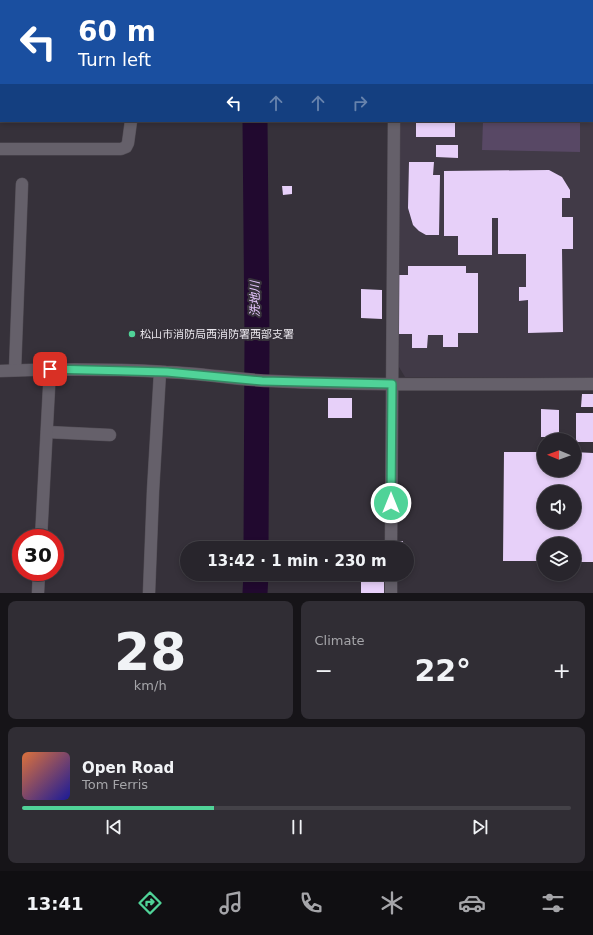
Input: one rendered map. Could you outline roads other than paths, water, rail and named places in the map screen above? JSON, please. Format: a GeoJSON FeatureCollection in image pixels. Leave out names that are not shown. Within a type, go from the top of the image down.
{"type":"FeatureCollection","features":[{"type":"Feature","properties":{"kind":"street"},"geometry":{"type":"LineString","coordinates":[[0,150],[121,149],[126,147],[128,143],[130,122]]}},
{"type":"Feature","properties":{"kind":"street"},"geometry":{"type":"LineString","coordinates":[[391,541],[394,122]]}},
{"type":"Feature","properties":{"kind":"street"},"geometry":{"type":"LineString","coordinates":[[15,370],[22,184]]}},
{"type":"Feature","properties":{"kind":"street"},"geometry":{"type":"LineString","coordinates":[[0,371],[50,369],[160,372],[273,381],[392,384],[593,384]]}},
{"type":"Feature","properties":{"kind":"street"},"geometry":{"type":"LineString","coordinates":[[42,529],[50,369]]}},
{"type":"Feature","properties":{"kind":"street"},"geometry":{"type":"LineString","coordinates":[[149,593],[160,372]]}},
{"type":"Feature","properties":{"kind":"street"},"geometry":{"type":"LineString","coordinates":[[47,432],[110,434]]}},
{"type":"Feature","properties":{"kind":"street"},"geometry":{"type":"LineString","coordinates":[[38,593],[39,581]]}},
{"type":"Feature","properties":{"kind":"street"},"geometry":{"type":"LineString","coordinates":[[391,581],[391,593]]}},
{"type":"Feature","properties":{"kind":"waterway","name":"洗地川"},"geometry":{"type":"LineString","coordinates":[[255,122],[257,340],[256,541]]}},
{"type":"Feature","properties":{"kind":"waterway","name":"洗地川"},"geometry":{"type":"LineString","coordinates":[[255,593],[256,581]]}},
{"type":"Feature","properties":{"kind":"place","name":"松山市消防局西消防署西部支署"},"geometry":{"type":"Point","coordinates":[132,334]}}]}
